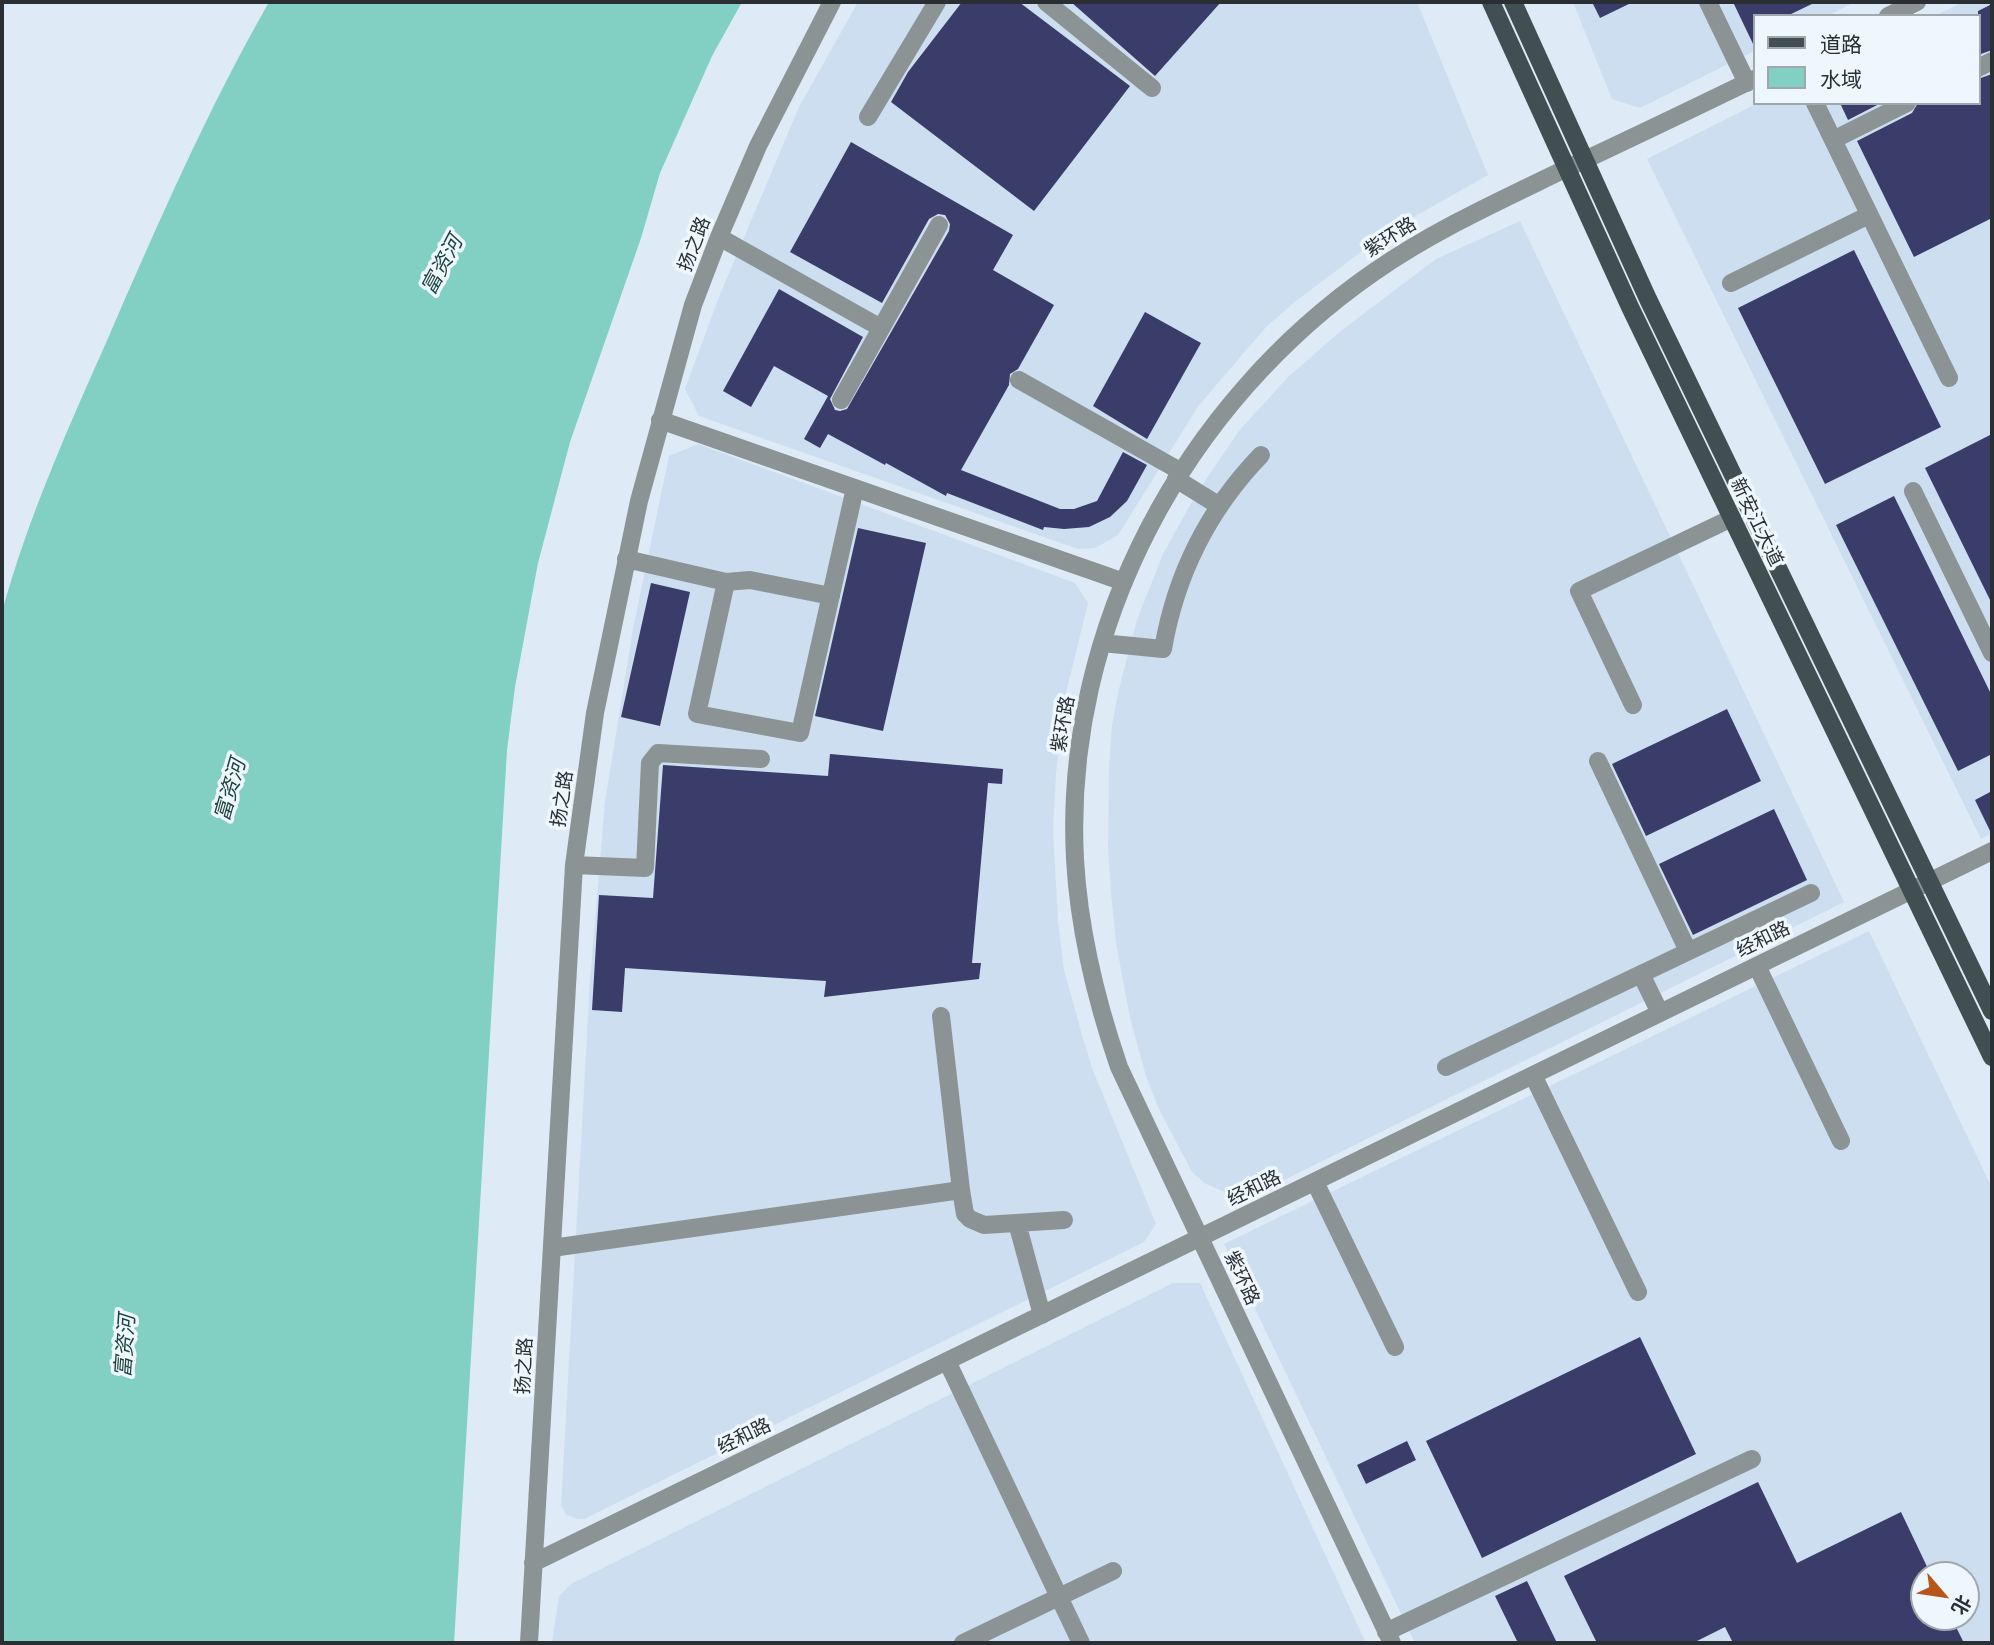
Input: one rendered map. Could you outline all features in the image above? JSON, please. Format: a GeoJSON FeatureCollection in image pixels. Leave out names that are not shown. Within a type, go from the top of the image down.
{"type":"FeatureCollection","features":[{"type":"Feature","properties":{"kind":"main road","name":"新安江大道"},"geometry":{"type":"LineString","coordinates":[[1491,2],[1630,307],[1992,1057]]}},
{"type":"Feature","properties":{"kind":"main road","name":"新安江大道"},"geometry":{"type":"LineString","coordinates":[[1513,2],[1648,299],[1992,1012]]}},
{"type":"Feature","properties":{"kind":"street","name":"扬之路"},"geometry":{"type":"LineString","coordinates":[[528,1643],[574,865],[596,713],[626,559],[660,420],[693,305],[758,146],[832,2]]}},
{"type":"Feature","properties":{"kind":"street"},"geometry":{"type":"LineString","coordinates":[[868,117],[937,2]]}},
{"type":"Feature","properties":{"kind":"street"},"geometry":{"type":"LineString","coordinates":[[1046,2],[1152,88]]}},
{"type":"Feature","properties":{"kind":"street"},"geometry":{"type":"LineString","coordinates":[[1707,2],[1751,81]]}},
{"type":"Feature","properties":{"kind":"street"},"geometry":{"type":"LineString","coordinates":[[1892,14],[1917,2]]}},
{"type":"Feature","properties":{"kind":"street","name":"紫环路"},"geometry":{"type":"LineString","coordinates":[[1389,1638],[1119,1068],[1096,994],[1084,940],[1075,859],[1076,777],[1086,709],[1102,643],[1124,582],[1148,528],[1178,475],[1210,429],[1253,376],[1308,323],[1341,296],[1412,247],[1450,225],[1751,81]]}},
{"type":"Feature","properties":{"kind":"street"},"geometry":{"type":"LineString","coordinates":[[1816,105],[1949,378]]}},
{"type":"Feature","properties":{"kind":"street"},"geometry":{"type":"LineString","coordinates":[[1833,140],[1903,105]]}},
{"type":"Feature","properties":{"kind":"street"},"geometry":{"type":"LineString","coordinates":[[1731,283],[1869,215]]}},
{"type":"Feature","properties":{"kind":"street"},"geometry":{"type":"LineString","coordinates":[[841,400],[939,225]]}},
{"type":"Feature","properties":{"kind":"street"},"geometry":{"type":"LineString","coordinates":[[719,237],[881,328]]}},
{"type":"Feature","properties":{"kind":"street"},"geometry":{"type":"LineString","coordinates":[[1020,380],[1178,475],[1218,505]]}},
{"type":"Feature","properties":{"kind":"street"},"geometry":{"type":"LineString","coordinates":[[660,420],[1124,582]]}},
{"type":"Feature","properties":{"kind":"street"},"geometry":{"type":"LineString","coordinates":[[1102,643],[1163,649],[1182,574],[1204,528],[1218,505],[1262,455]]}},
{"type":"Feature","properties":{"kind":"street"},"geometry":{"type":"LineString","coordinates":[[726,582],[697,714],[800,733],[855,488]]}},
{"type":"Feature","properties":{"kind":"street"},"geometry":{"type":"LineString","coordinates":[[1913,491],[1992,653]]}},
{"type":"Feature","properties":{"kind":"street"},"geometry":{"type":"LineString","coordinates":[[1633,705],[1579,591],[1732,518]]}},
{"type":"Feature","properties":{"kind":"street"},"geometry":{"type":"LineString","coordinates":[[626,559],[726,582],[750,580],[831,596]]}},
{"type":"Feature","properties":{"kind":"street"},"geometry":{"type":"LineString","coordinates":[[574,865],[645,868],[650,763],[658,753],[761,759]]}},
{"type":"Feature","properties":{"kind":"street"},"geometry":{"type":"LineString","coordinates":[[1598,761],[1688,951]]}},
{"type":"Feature","properties":{"kind":"street","name":"经和路"},"geometry":{"type":"LineString","coordinates":[[533,1563],[1992,851]]}},
{"type":"Feature","properties":{"kind":"street"},"geometry":{"type":"LineString","coordinates":[[1446,1067],[1811,892]]}},
{"type":"Feature","properties":{"kind":"street"},"geometry":{"type":"LineString","coordinates":[[1757,966],[1841,1141]]}},
{"type":"Feature","properties":{"kind":"street"},"geometry":{"type":"LineString","coordinates":[[1641,974],[1660,1013]]}},
{"type":"Feature","properties":{"kind":"street"},"geometry":{"type":"LineString","coordinates":[[941,1016],[965,1214],[984,1225],[1065,1220]]}},
{"type":"Feature","properties":{"kind":"street"},"geometry":{"type":"LineString","coordinates":[[1533,1075],[1638,1292]]}},
{"type":"Feature","properties":{"kind":"street"},"geometry":{"type":"LineString","coordinates":[[1315,1182],[1395,1347]]}},
{"type":"Feature","properties":{"kind":"street"},"geometry":{"type":"LineString","coordinates":[[552,1248],[961,1190]]}},
{"type":"Feature","properties":{"kind":"street"},"geometry":{"type":"LineString","coordinates":[[1017,1223],[1042,1315]]}},
{"type":"Feature","properties":{"kind":"street"},"geometry":{"type":"LineString","coordinates":[[947,1361],[1081,1643]]}},
{"type":"Feature","properties":{"kind":"street"},"geometry":{"type":"LineString","coordinates":[[1389,1638],[1752,1460]]}},
{"type":"Feature","properties":{"kind":"street"},"geometry":{"type":"LineString","coordinates":[[963,1643],[1113,1571]]}},
{"type":"Feature","properties":{"kind":"shaded area"},"geometry":{"type":"Polygon","coordinates":[[[858,2],[1417,2],[1488,175],[1405,222],[1365,249],[1267,326],[1199,405],[1118,535],[1095,548],[1078,549],[699,416],[685,389],[719,297],[799,107],[858,2]]]}},
{"type":"Feature","properties":{"kind":"shaded area"},"geometry":{"type":"Polygon","coordinates":[[[1573,2],[1855,2],[1831,14],[1752,14],[1752,52],[1640,108],[1612,99],[1573,2]]]}},
{"type":"Feature","properties":{"kind":"shaded area"},"geometry":{"type":"Polygon","coordinates":[[[1963,2],[1992,2],[1992,833],[1981,839],[1647,159],[1754,105],[1980,105],[1980,14],[1939,14],[1963,2]]]}},
{"type":"Feature","properties":{"kind":"shaded area"},"geometry":{"type":"Polygon","coordinates":[[[1520,221],[1844,902],[1244,1200],[1206,1184],[1192,1172],[1159,1109],[1146,1076],[1130,1018],[1116,943],[1108,850],[1109,766],[1112,725],[1137,620],[1163,554],[1198,491],[1239,431],[1288,377],[1342,330],[1436,259],[1520,221]]]}},
{"type":"Feature","properties":{"kind":"shaded area"},"geometry":{"type":"Polygon","coordinates":[[[698,444],[1075,583],[1088,603],[1066,693],[1056,773],[1053,830],[1058,921],[1064,970],[1092,1068],[1156,1224],[1144,1242],[584,1519],[578,1519],[567,1515],[561,1506],[590,980],[605,802],[633,629],[669,456],[698,444]]]}},
{"type":"Feature","properties":{"kind":"shaded area"},"geometry":{"type":"Polygon","coordinates":[[[1869,931],[1992,1188],[1992,1643],[1415,1643],[1224,1244],[1869,931]]]}},
{"type":"Feature","properties":{"kind":"shaded area"},"geometry":{"type":"Polygon","coordinates":[[[1173,1283],[1200,1283],[1366,1643],[552,1643],[559,1596],[571,1584],[1173,1283]]]}},
{"type":"Feature","properties":{"kind":"water","name":"富资河"},"geometry":{"type":"Polygon","coordinates":[[[269,2],[742,2],[712,56],[660,173],[641,238],[570,442],[538,563],[515,687],[507,750],[454,1643],[2,1643],[2,612],[24,541],[79,404],[185,167],[225,83],[269,2]]]}},
{"type":"Feature","properties":{"kind":"building"},"geometry":{"type":"Polygon","coordinates":[[[962,2],[1019,2],[1130,86],[1034,211],[891,102],[908,72],[962,2]]]}},
{"type":"Feature","properties":{"kind":"building"},"geometry":{"type":"Polygon","coordinates":[[[1071,2],[1221,2],[1155,76],[1071,2]]]}},
{"type":"Feature","properties":{"kind":"building"},"geometry":{"type":"Polygon","coordinates":[[[1592,2],[1633,2],[1600,18],[1592,2]]]}},
{"type":"Feature","properties":{"kind":"building"},"geometry":{"type":"Polygon","coordinates":[[[1733,2],[1816,2],[1791,14],[1752,14],[1752,42],[1733,2]]]}},
{"type":"Feature","properties":{"kind":"building"},"geometry":{"type":"Polygon","coordinates":[[[1992,4],[1992,50],[1980,54],[1980,14],[1978,11],[1992,4]]]}},
{"type":"Feature","properties":{"kind":"building"},"geometry":{"type":"Polygon","coordinates":[[[1992,74],[1992,218],[1914,257],[1857,141],[1912,113],[1917,105],[1980,105],[1980,78],[1992,74]]]}},
{"type":"Feature","properties":{"kind":"building"},"geometry":{"type":"Polygon","coordinates":[[[1841,105],[1877,105],[1848,120],[1841,105]]]}},
{"type":"Feature","properties":{"kind":"building"},"geometry":{"type":"Polygon","coordinates":[[[851,142],[1013,235],[993,270],[1054,305],[1018,369],[1010,374],[1009,385],[961,470],[1060,509],[1074,509],[1097,501],[1123,452],[1147,465],[1127,501],[1110,517],[1089,527],[1044,527],[1043,530],[947,493],[946,496],[828,434],[820,448],[804,439],[828,396],[774,366],[751,407],[723,391],[779,289],[863,337],[830,399],[835,410],[847,409],[949,231],[950,224],[945,215],[938,214],[929,219],[882,303],[790,252],[851,142]]]}},
{"type":"Feature","properties":{"kind":"building"},"geometry":{"type":"Polygon","coordinates":[[[1854,250],[1941,427],[1825,484],[1738,308],[1854,250]]]}},
{"type":"Feature","properties":{"kind":"building"},"geometry":{"type":"Polygon","coordinates":[[[1145,312],[1201,343],[1147,439],[1093,406],[1145,312]]]}},
{"type":"Feature","properties":{"kind":"building"},"geometry":{"type":"Polygon","coordinates":[[[1992,434],[1992,604],[1925,468],[1992,434]]]}},
{"type":"Feature","properties":{"kind":"building"},"geometry":{"type":"Polygon","coordinates":[[[1894,496],[1992,696],[1992,754],[1958,771],[1836,525],[1894,496]]]}},
{"type":"Feature","properties":{"kind":"building"},"geometry":{"type":"Polygon","coordinates":[[[858,528],[926,543],[883,731],[815,716],[858,528]]]}},
{"type":"Feature","properties":{"kind":"building"},"geometry":{"type":"Polygon","coordinates":[[[651,583],[690,592],[660,726],[621,717],[651,583]]]}},
{"type":"Feature","properties":{"kind":"building"},"geometry":{"type":"Polygon","coordinates":[[[1727,709],[1761,781],[1646,836],[1612,764],[1727,709]]]}},
{"type":"Feature","properties":{"kind":"building"},"geometry":{"type":"Polygon","coordinates":[[[830,754],[1003,769],[1002,784],[988,783],[972,963],[981,963],[979,979],[824,997],[826,981],[625,968],[622,1012],[592,1010],[599,895],[653,898],[663,765],[828,776],[830,754]]]}},
{"type":"Feature","properties":{"kind":"building"},"geometry":{"type":"Polygon","coordinates":[[[1992,791],[1992,835],[1975,800],[1992,791]]]}},
{"type":"Feature","properties":{"kind":"building"},"geometry":{"type":"Polygon","coordinates":[[[1774,809],[1807,880],[1693,935],[1659,864],[1774,809]]]}},
{"type":"Feature","properties":{"kind":"building"},"geometry":{"type":"Polygon","coordinates":[[[1640,1337],[1696,1454],[1482,1558],[1426,1441],[1640,1337]]]}},
{"type":"Feature","properties":{"kind":"building"},"geometry":{"type":"Polygon","coordinates":[[[1407,1441],[1416,1460],[1366,1484],[1357,1465],[1407,1441]]]}},
{"type":"Feature","properties":{"kind":"building"},"geometry":{"type":"Polygon","coordinates":[[[1758,1482],[1797,1563],[1901,1512],[1924,1561],[1910,1561],[1910,1631],[1958,1631],[1964,1643],[1733,1643],[1725,1627],[1693,1643],[1597,1643],[1564,1576],[1758,1482]]]}},
{"type":"Feature","properties":{"kind":"building"},"geometry":{"type":"Polygon","coordinates":[[[1527,1581],[1557,1643],[1518,1643],[1495,1596],[1527,1581]]]}}]}
